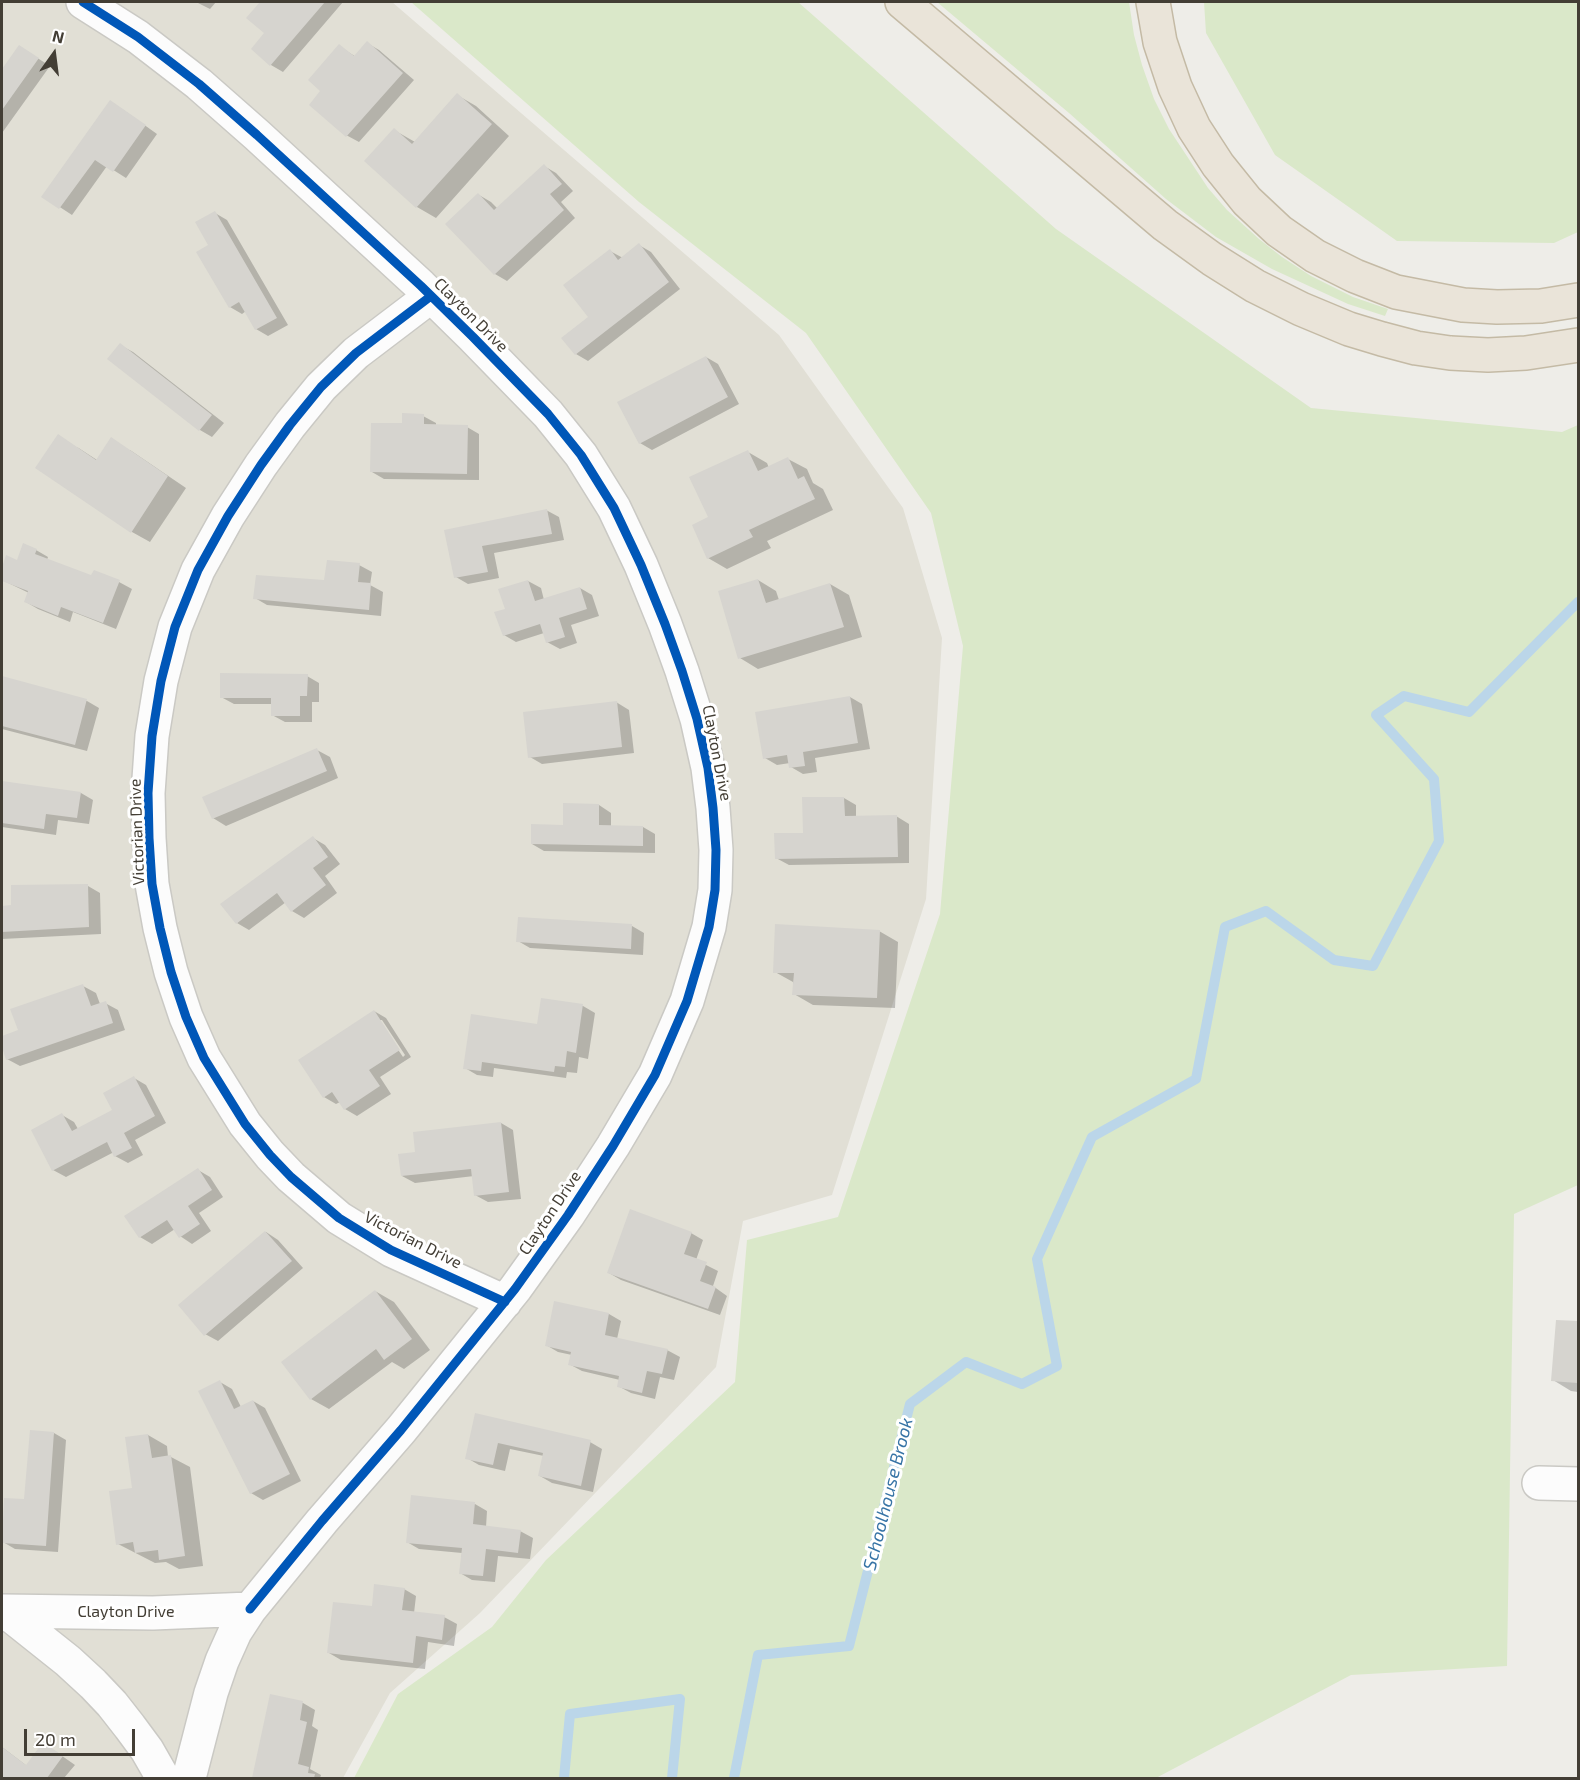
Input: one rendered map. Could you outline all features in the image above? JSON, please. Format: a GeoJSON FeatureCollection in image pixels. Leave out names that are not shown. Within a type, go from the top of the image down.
{"type":"FeatureCollection","features":[{"type":"Feature","properties":{"kind":"highway"},"geometry":{"type":"LineString","coordinates":[[902,2],[1165,225],[1212,259],[1256,286],[1301,309],[1349,329],[1382,339],[1416,348],[1450,353],[1488,355],[1526,353],[1578,345]]}},
{"type":"Feature","properties":{"kind":"highway"},"geometry":{"type":"LineString","coordinates":[[1153,2],[1161,42],[1171,75],[1194,128],[1218,165],[1247,201],[1279,231],[1315,256],[1355,276],[1396,292],[1429,300],[1497,307],[1541,306],[1578,300]]}},
{"type":"Feature","properties":{"kind":"street","name":"Clayton Drive"},"geometry":{"type":"LineString","coordinates":[[83,2],[138,37],[199,84],[431,296],[548,414],[582,455],[614,508],[641,565],[682,671],[697,719],[708,768],[716,850],[715,890],[709,927],[687,1001],[655,1075],[613,1146],[568,1215],[504,1302],[401,1430],[250,1609],[222,1661],[211,1693],[189,1779]]}},
{"type":"Feature","properties":{"kind":"street","name":"Victorian Drive"},"geometry":{"type":"LineString","coordinates":[[431,296],[356,353],[321,387],[261,465],[228,516],[198,570],[175,627],[160,681],[152,736],[148,793],[152,884],[171,972],[186,1017],[204,1059],[245,1124],[270,1155],[291,1177],[339,1218],[391,1250],[504,1302]]}},
{"type":"Feature","properties":{"kind":"street"},"geometry":{"type":"LineString","coordinates":[[1539,1483],[1578,1484]]}},
{"type":"Feature","properties":{"kind":"street","name":"Clayton Drive"},"geometry":{"type":"LineString","coordinates":[[2,1611],[153,1613],[250,1609]]}},
{"type":"Feature","properties":{"kind":"street","name":"Clayton Drive"},"geometry":{"type":"LineString","coordinates":[[2,1611],[68,1661],[93,1684],[112,1704],[147,1750],[163,1779]]}},
{"type":"Feature","properties":{"kind":"shaded area"},"geometry":{"type":"Polygon","coordinates":[[[2,2],[392,2],[779,335],[903,508],[942,638],[926,899],[832,1195],[743,1221],[716,1367],[480,1613],[390,1693],[343,1778],[2,1778],[2,2]]]}},
{"type":"Feature","properties":{"kind":"green space"},"geometry":{"type":"Polygon","coordinates":[[[411,2],[798,2],[1056,229],[1311,408],[1562,432],[1578,425],[1578,1185],[1514,1214],[1507,1666],[1351,1675],[1156,1778],[354,1778],[398,1694],[492,1627],[546,1560],[735,1382],[747,1240],[838,1217],[940,914],[963,646],[931,513],[806,333],[639,202],[411,2]]]}},
{"type":"Feature","properties":{"kind":"green space"},"geometry":{"type":"Polygon","coordinates":[[[937,2],[1129,2],[1134,35],[1154,99],[1169,129],[1208,188],[1227,210],[1282,257],[1311,276],[1353,297],[1388,309],[1385,316],[1348,304],[1272,269],[1216,237],[1166,199],[1069,113],[937,2]]]}},
{"type":"Feature","properties":{"kind":"green space"},"geometry":{"type":"Polygon","coordinates":[[[1204,2],[1578,2],[1578,232],[1554,243],[1397,241],[1275,155],[1206,33],[1204,2]]]}},
{"type":"Feature","properties":{"kind":"building"},"geometry":{"type":"Polygon","coordinates":[[[260,2],[325,2],[270,66],[251,49],[264,33],[246,18],[260,2]]]}},
{"type":"Feature","properties":{"kind":"building"},"geometry":{"type":"Polygon","coordinates":[[[367,41],[403,73],[346,137],[309,105],[320,91],[308,80],[339,44],[354,56],[367,41]]]}},
{"type":"Feature","properties":{"kind":"building"},"geometry":{"type":"Polygon","coordinates":[[[19,45],[39,58],[2,110],[2,69],[19,45]]]}},
{"type":"Feature","properties":{"kind":"building"},"geometry":{"type":"Polygon","coordinates":[[[457,93],[492,124],[416,208],[364,161],[394,128],[412,144],[457,93]]]}},
{"type":"Feature","properties":{"kind":"building"},"geometry":{"type":"Polygon","coordinates":[[[110,100],[146,125],[113,172],[95,160],[59,209],[41,197],[110,100]]]}},
{"type":"Feature","properties":{"kind":"building"},"geometry":{"type":"Polygon","coordinates":[[[544,164],[562,184],[550,194],[564,210],[494,275],[445,224],[478,193],[494,210],[544,164]]]}},
{"type":"Feature","properties":{"kind":"building"},"geometry":{"type":"Polygon","coordinates":[[[215,211],[277,318],[255,330],[239,302],[229,308],[196,252],[208,245],[195,222],[215,211]]]}},
{"type":"Feature","properties":{"kind":"building"},"geometry":{"type":"Polygon","coordinates":[[[639,243],[669,282],[575,355],[561,338],[588,317],[563,285],[610,249],[618,260],[639,243]]]}},
{"type":"Feature","properties":{"kind":"building"},"geometry":{"type":"Polygon","coordinates":[[[120,343],[212,415],[199,431],[107,359],[120,343]]]}},
{"type":"Feature","properties":{"kind":"building"},"geometry":{"type":"Polygon","coordinates":[[[706,356],[728,397],[639,444],[617,402],[706,356]]]}},
{"type":"Feature","properties":{"kind":"building"},"geometry":{"type":"Polygon","coordinates":[[[402,413],[424,414],[424,424],[468,425],[467,474],[370,472],[371,423],[402,423],[402,413]]]}},
{"type":"Feature","properties":{"kind":"building"},"geometry":{"type":"Polygon","coordinates":[[[58,434],[96,460],[111,437],[168,476],[131,533],[35,468],[58,434]]]}},
{"type":"Feature","properties":{"kind":"building"},"geometry":{"type":"Polygon","coordinates":[[[748,450],[758,471],[788,457],[798,479],[804,476],[815,499],[749,530],[753,537],[707,559],[692,525],[708,517],[689,477],[748,450]]]}},
{"type":"Feature","properties":{"kind":"building"},"geometry":{"type":"Polygon","coordinates":[[[547,509],[552,534],[482,546],[488,572],[454,578],[444,530],[547,509]]]}},
{"type":"Feature","properties":{"kind":"building"},"geometry":{"type":"Polygon","coordinates":[[[23,543],[37,549],[35,554],[91,575],[94,570],[120,580],[103,623],[61,607],[58,616],[24,602],[28,591],[2,581],[2,567],[6,555],[17,560],[23,543]]]}},
{"type":"Feature","properties":{"kind":"building"},"geometry":{"type":"Polygon","coordinates":[[[327,560],[360,563],[358,582],[371,583],[369,610],[253,599],[256,575],[324,580],[327,560]]]}},
{"type":"Feature","properties":{"kind":"building"},"geometry":{"type":"Polygon","coordinates":[[[758,579],[766,603],[830,583],[844,627],[738,659],[718,591],[758,579]]]}},
{"type":"Feature","properties":{"kind":"building"},"geometry":{"type":"Polygon","coordinates":[[[528,580],[535,601],[580,587],[587,609],[559,618],[565,637],[546,643],[540,624],[503,636],[494,612],[505,609],[498,589],[528,580]]]}},
{"type":"Feature","properties":{"kind":"building"},"geometry":{"type":"Polygon","coordinates":[[[220,673],[308,674],[307,696],[300,696],[300,716],[271,716],[271,698],[220,698],[220,673]]]}},
{"type":"Feature","properties":{"kind":"building"},"geometry":{"type":"Polygon","coordinates":[[[2,676],[87,699],[75,745],[2,726],[2,676]]]}},
{"type":"Feature","properties":{"kind":"building"},"geometry":{"type":"Polygon","coordinates":[[[850,696],[858,743],[803,752],[805,766],[789,768],[787,755],[763,759],[755,712],[850,696]]]}},
{"type":"Feature","properties":{"kind":"building"},"geometry":{"type":"Polygon","coordinates":[[[617,701],[622,747],[528,758],[523,712],[617,701]]]}},
{"type":"Feature","properties":{"kind":"building"},"geometry":{"type":"Polygon","coordinates":[[[317,748],[327,771],[212,819],[202,797],[317,748]]]}},
{"type":"Feature","properties":{"kind":"building"},"geometry":{"type":"Polygon","coordinates":[[[2,781],[81,792],[77,818],[46,814],[44,829],[2,823],[2,781]]]}},
{"type":"Feature","properties":{"kind":"building"},"geometry":{"type":"Polygon","coordinates":[[[802,797],[844,797],[845,816],[897,815],[898,857],[775,859],[774,833],[803,833],[802,797]]]}},
{"type":"Feature","properties":{"kind":"building"},"geometry":{"type":"Polygon","coordinates":[[[563,803],[599,804],[599,825],[643,826],[643,846],[531,844],[531,824],[563,825],[563,803]]]}},
{"type":"Feature","properties":{"kind":"building"},"geometry":{"type":"Polygon","coordinates":[[[313,836],[328,857],[313,868],[326,885],[291,912],[277,893],[236,924],[220,904],[313,836]]]}},
{"type":"Feature","properties":{"kind":"building"},"geometry":{"type":"Polygon","coordinates":[[[88,884],[89,927],[2,932],[2,906],[11,905],[11,885],[88,884]]]}},
{"type":"Feature","properties":{"kind":"building"},"geometry":{"type":"Polygon","coordinates":[[[518,917],[632,924],[631,949],[516,942],[518,917]]]}},
{"type":"Feature","properties":{"kind":"building"},"geometry":{"type":"Polygon","coordinates":[[[775,924],[880,930],[877,998],[792,995],[794,973],[773,973],[775,924]]]}},
{"type":"Feature","properties":{"kind":"building"},"geometry":{"type":"Polygon","coordinates":[[[83,984],[91,1006],[106,1001],[113,1023],[6,1060],[2,1047],[2,1036],[18,1030],[10,1009],[83,984]]]}},
{"type":"Feature","properties":{"kind":"building"},"geometry":{"type":"Polygon","coordinates":[[[541,998],[583,1004],[576,1053],[567,1051],[565,1067],[555,1066],[554,1072],[482,1062],[481,1071],[463,1069],[471,1014],[537,1024],[541,998]]]}},
{"type":"Feature","properties":{"kind":"building"},"geometry":{"type":"Polygon","coordinates":[[[374,1010],[400,1050],[369,1070],[380,1086],[344,1110],[332,1092],[323,1098],[298,1060],[374,1010]]]}},
{"type":"Feature","properties":{"kind":"building"},"geometry":{"type":"Polygon","coordinates":[[[134,1076],[155,1116],[124,1133],[132,1148],[114,1157],[107,1142],[52,1171],[31,1130],[62,1113],[72,1131],[112,1110],[103,1093],[134,1076]]]}},
{"type":"Feature","properties":{"kind":"building"},"geometry":{"type":"Polygon","coordinates":[[[501,1122],[509,1192],[474,1196],[471,1169],[401,1176],[398,1154],[415,1152],[413,1132],[501,1122]]]}},
{"type":"Feature","properties":{"kind":"building"},"geometry":{"type":"Polygon","coordinates":[[[198,1168],[212,1190],[188,1206],[200,1224],[179,1238],[167,1220],[139,1238],[124,1216],[198,1168]]]}},
{"type":"Feature","properties":{"kind":"building"},"geometry":{"type":"Polygon","coordinates":[[[630,1209],[692,1232],[684,1254],[707,1262],[700,1281],[716,1287],[708,1309],[607,1273],[630,1209]]]}},
{"type":"Feature","properties":{"kind":"building"},"geometry":{"type":"Polygon","coordinates":[[[265,1231],[292,1261],[204,1336],[178,1305],[265,1231]]]}},
{"type":"Feature","properties":{"kind":"building"},"geometry":{"type":"Polygon","coordinates":[[[375,1290],[412,1339],[384,1360],[376,1349],[310,1400],[281,1362],[375,1290]]]}},
{"type":"Feature","properties":{"kind":"building"},"geometry":{"type":"Polygon","coordinates":[[[554,1301],[609,1313],[605,1335],[668,1349],[662,1374],[647,1371],[642,1393],[617,1387],[619,1376],[568,1365],[571,1352],[545,1346],[554,1301]]]}},
{"type":"Feature","properties":{"kind":"building"},"geometry":{"type":"Polygon","coordinates":[[[1556,1320],[1578,1321],[1578,1383],[1551,1381],[1556,1320]]]}},
{"type":"Feature","properties":{"kind":"building"},"geometry":{"type":"Polygon","coordinates":[[[220,1380],[234,1409],[253,1400],[290,1474],[250,1494],[198,1391],[220,1380]]]}},
{"type":"Feature","properties":{"kind":"building"},"geometry":{"type":"Polygon","coordinates":[[[475,1413],[591,1440],[581,1486],[538,1476],[543,1453],[498,1443],[493,1465],[465,1459],[475,1413]]]}},
{"type":"Feature","properties":{"kind":"building"},"geometry":{"type":"Polygon","coordinates":[[[30,1430],[54,1432],[46,1546],[2,1543],[4,1498],[24,1499],[30,1430]]]}},
{"type":"Feature","properties":{"kind":"building"},"geometry":{"type":"Polygon","coordinates":[[[148,1434],[152,1458],[171,1455],[185,1556],[159,1560],[158,1550],[135,1553],[133,1542],[116,1545],[109,1491],[132,1488],[125,1437],[148,1434]]]}},
{"type":"Feature","properties":{"kind":"building"},"geometry":{"type":"Polygon","coordinates":[[[411,1495],[475,1502],[473,1524],[521,1530],[518,1553],[486,1549],[483,1576],[459,1574],[462,1548],[406,1543],[411,1495]]]}},
{"type":"Feature","properties":{"kind":"building"},"geometry":{"type":"Polygon","coordinates":[[[374,1584],[405,1588],[402,1610],[445,1615],[442,1640],[416,1636],[413,1663],[327,1653],[333,1602],[372,1606],[374,1584]]]}},
{"type":"Feature","properties":{"kind":"building"},"geometry":{"type":"Polygon","coordinates":[[[270,1694],[303,1701],[300,1720],[307,1722],[298,1764],[309,1767],[308,1773],[315,1774],[314,1778],[252,1778],[270,1694]]]}},
{"type":"Feature","properties":{"kind":"building"},"geometry":{"type":"Polygon","coordinates":[[[43,1742],[63,1756],[47,1778],[2,1778],[2,1747],[26,1765],[43,1742]]]}},
{"type":"Feature","properties":{"kind":"waterway","name":"Schoolhouse Brook"},"geometry":{"type":"LineString","coordinates":[[734,1778],[758,1655],[849,1646],[910,1404],[966,1362],[1022,1384],[1057,1366],[1037,1259],[1092,1137],[1196,1079],[1225,927],[1266,911],[1334,960],[1373,966],[1439,841],[1434,779],[1376,715],[1404,696],[1469,712],[1578,602]]}},
{"type":"Feature","properties":{"kind":"waterway","name":"Schoolhouse Brook"},"geometry":{"type":"LineString","coordinates":[[564,1778],[570,1714],[680,1699],[672,1778]]}},
{"type":"Feature","properties":{"kind":"cycle path"},"geometry":{"type":"LineString","coordinates":[[83,2],[138,37],[199,84],[257,135],[473,337],[548,414],[581,455],[614,508],[665,624],[697,719],[708,768],[713,808],[716,850],[715,890],[709,927],[687,1001],[655,1075],[613,1146],[568,1215],[515,1289],[401,1430],[250,1609]]}},
{"type":"Feature","properties":{"kind":"cycle path"},"geometry":{"type":"LineString","coordinates":[[431,296],[356,353],[321,387],[261,465],[228,516],[198,570],[175,627],[161,681],[152,736],[148,793],[152,884],[171,972],[186,1017],[204,1058],[245,1124],[270,1155],[291,1177],[339,1218],[391,1250],[505,1302]]}}]}
